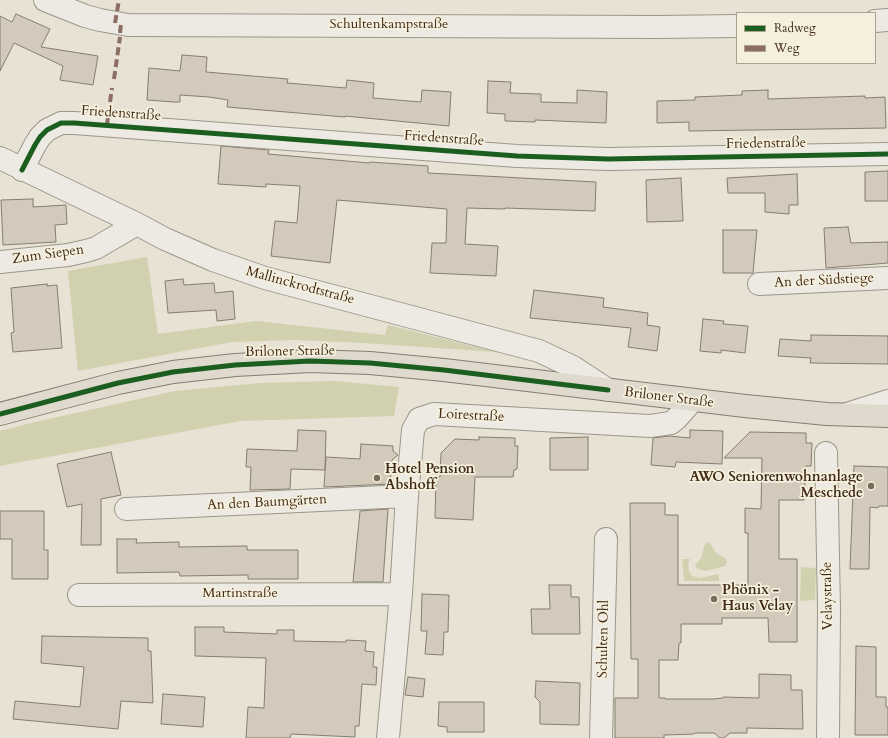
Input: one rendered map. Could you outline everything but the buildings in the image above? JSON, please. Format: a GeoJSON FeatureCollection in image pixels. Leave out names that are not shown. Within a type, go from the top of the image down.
{"type":"FeatureCollection","features":[{"type":"Feature","properties":{"kind":"main road","name":"Briloner Straße"},"geometry":{"type":"LineString","coordinates":[[0,414],[118,383],[173,372],[235,365],[310,361],[370,363],[444,370],[692,401],[845,415],[888,416]]}},
{"type":"Feature","properties":{"kind":"street","name":"Schultenkampstraße"},"geometry":{"type":"LineString","coordinates":[[45,0],[85,16],[128,25],[736,26]]}},
{"type":"Feature","properties":{"kind":"street"},"geometry":{"type":"LineString","coordinates":[[876,21],[888,20]]}},
{"type":"Feature","properties":{"kind":"street","name":"Friedenstraße"},"geometry":{"type":"LineString","coordinates":[[22,170],[38,141],[48,130],[61,123],[524,156],[608,159],[888,154]]}},
{"type":"Feature","properties":{"kind":"street","name":"Mallinckrodtstraße"},"geometry":{"type":"LineString","coordinates":[[0,158],[191,251],[244,272],[539,351],[573,367],[608,390]]}},
{"type":"Feature","properties":{"kind":"street","name":"Zum Siepen"},"geometry":{"type":"LineString","coordinates":[[0,262],[68,255],[86,251],[96,248],[138,224]]}},
{"type":"Feature","properties":{"kind":"street","name":"An der Südstiege"},"geometry":{"type":"LineString","coordinates":[[759,284],[888,278]]}},
{"type":"Feature","properties":{"kind":"street","name":"Loirestraße"},"geometry":{"type":"LineString","coordinates":[[388,738],[401,594],[407,496],[413,430],[415,423],[422,417],[434,414],[650,426],[670,423],[677,418],[692,401]]}},
{"type":"Feature","properties":{"kind":"street"},"geometry":{"type":"LineString","coordinates":[[845,415],[888,401]]}},
{"type":"Feature","properties":{"kind":"street","name":"Velaystraße"},"geometry":{"type":"LineString","coordinates":[[826,453],[829,610],[828,738]]}},
{"type":"Feature","properties":{"kind":"street","name":"An den Baumgärten"},"geometry":{"type":"LineString","coordinates":[[126,509],[407,496]]}},
{"type":"Feature","properties":{"kind":"street","name":"Schulten Ohl"},"geometry":{"type":"LineString","coordinates":[[602,738],[606,540]]}},
{"type":"Feature","properties":{"kind":"street","name":"Martinstraße"},"geometry":{"type":"LineString","coordinates":[[79,595],[401,594]]}},
{"type":"Feature","properties":{"kind":"green space"},"geometry":{"type":"Polygon","coordinates":[[[147,257],[158,334],[256,321],[385,335],[388,325],[496,352],[297,340],[232,342],[78,371],[68,271],[147,257]]]}},
{"type":"Feature","properties":{"kind":"green space"},"geometry":{"type":"Polygon","coordinates":[[[335,381],[399,387],[394,416],[240,421],[0,466],[0,431],[31,423],[175,391],[260,383],[335,381]]]}},
{"type":"Feature","properties":{"kind":"green space"},"geometry":{"type":"Polygon","coordinates":[[[709,542],[716,553],[725,558],[727,562],[725,566],[706,571],[698,569],[695,566],[701,558],[705,544],[709,542]]]}},
{"type":"Feature","properties":{"kind":"green space"},"geometry":{"type":"Polygon","coordinates":[[[682,559],[690,559],[688,564],[689,571],[692,576],[700,578],[719,574],[719,581],[684,581],[682,559]]]}},
{"type":"Feature","properties":{"kind":"green space"},"geometry":{"type":"Polygon","coordinates":[[[801,567],[816,568],[815,600],[800,601],[801,567]]]}},
{"type":"Feature","properties":{"kind":"marked path"},"geometry":{"type":"LineString","coordinates":[[115,23],[119,0]]}},
{"type":"Feature","properties":{"kind":"marked path"},"geometry":{"type":"LineString","coordinates":[[120,33],[121,24]]}},
{"type":"Feature","properties":{"kind":"marked path"},"geometry":{"type":"LineString","coordinates":[[114,79],[120,37]]}},
{"type":"Feature","properties":{"kind":"marked path"},"geometry":{"type":"LineString","coordinates":[[110,102],[112,88]]}},
{"type":"Feature","properties":{"kind":"marked path"},"geometry":{"type":"LineString","coordinates":[[107,125],[109,109]]}},
{"type":"Feature","properties":{"kind":"cycle path"},"geometry":{"type":"LineString","coordinates":[[22,170],[40,137],[47,130],[61,123],[517,156],[608,159],[888,154]]}},
{"type":"Feature","properties":{"kind":"cycle path"},"geometry":{"type":"LineString","coordinates":[[0,414],[118,383],[173,372],[235,365],[310,361],[370,363],[444,370],[608,390]]}},
{"type":"Feature","properties":{"kind":"place","name":"Hotel Pension Abshoff"},"geometry":{"type":"Point","coordinates":[377,478]}},
{"type":"Feature","properties":{"kind":"place","name":"AWO Seniorenwohnanlage Meschede"},"geometry":{"type":"Point","coordinates":[871,486]}},
{"type":"Feature","properties":{"kind":"place","name":"Phönix - Haus Velay"},"geometry":{"type":"Point","coordinates":[714,599]}}]}
